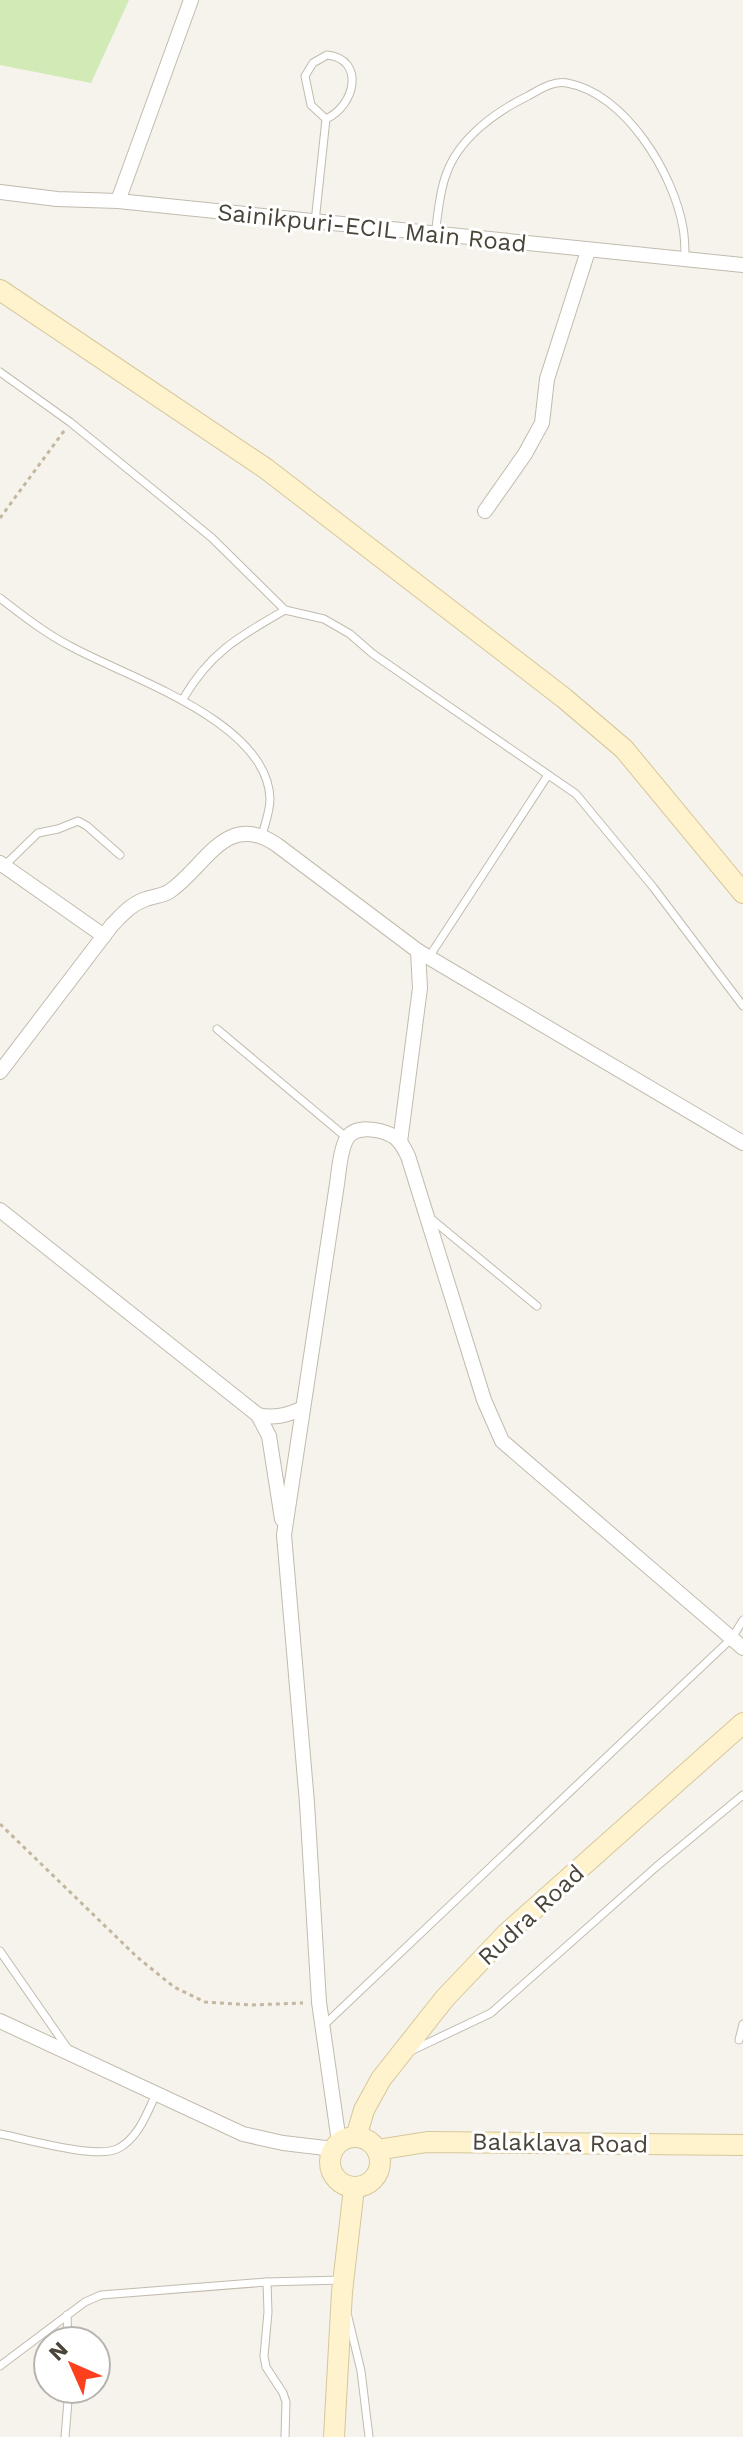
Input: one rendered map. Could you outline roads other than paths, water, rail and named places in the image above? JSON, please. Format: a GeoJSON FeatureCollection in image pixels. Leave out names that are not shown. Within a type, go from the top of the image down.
{"type":"FeatureCollection","features":[{"type":"Feature","properties":{"kind":"street"},"geometry":{"type":"LineString","coordinates":[[118,201],[191,0]]}},
{"type":"Feature","properties":{"kind":"street","name":"Sainikpuri-ECIL Main Road"},"geometry":{"type":"LineString","coordinates":[[0,192],[57,199],[118,201],[743,265]]}},
{"type":"Feature","properties":{"kind":"street"},"geometry":{"type":"LineString","coordinates":[[485,511],[525,454],[542,423],[547,379],[588,251]]}},
{"type":"Feature","properties":{"kind":"street"},"geometry":{"type":"LineString","coordinates":[[0,290],[265,468],[564,698],[624,749],[743,893]]}},
{"type":"Feature","properties":{"kind":"street"},"geometry":{"type":"LineString","coordinates":[[0,1072],[129,907],[171,890],[224,841],[251,832],[262,835],[423,954],[743,1143]]}},
{"type":"Feature","properties":{"kind":"street"},"geometry":{"type":"LineString","coordinates":[[1,867],[104,936]]}},
{"type":"Feature","properties":{"kind":"street"},"geometry":{"type":"LineString","coordinates":[[400,1142],[423,954]]}},
{"type":"Feature","properties":{"kind":"street"},"geometry":{"type":"LineString","coordinates":[[284,1535],[337,1184],[347,1138],[359,1130],[371,1130],[395,1137],[408,1156],[484,1400],[502,1441],[738,1643]]}},
{"type":"Feature","properties":{"kind":"street"},"geometry":{"type":"LineString","coordinates":[[0,1210],[258,1415],[269,1418],[288,1415],[303,1408]]}},
{"type":"Feature","properties":{"kind":"street"},"geometry":{"type":"LineString","coordinates":[[258,1415],[269,1436],[275,1459],[284,1535],[307,1803],[319,2002],[343,2143]]}},
{"type":"Feature","properties":{"kind":"street","name":"Rudra Road"},"geometry":{"type":"LineString","coordinates":[[343,2143],[381,2079],[445,1998],[506,1934],[743,1723]]}},
{"type":"Feature","properties":{"kind":"street"},"geometry":{"type":"LineString","coordinates":[[0,2021],[243,2134],[283,2143],[343,2143],[372,2143],[377,2150],[380,2167],[371,2182],[354,2188],[338,2181],[333,2174],[330,2157],[343,2143]]}},
{"type":"Feature","properties":{"kind":"street","name":"Balaklava Road"},"geometry":{"type":"LineString","coordinates":[[377,2150],[427,2142],[743,2145]]}},
{"type":"Feature","properties":{"kind":"street"},"geometry":{"type":"LineString","coordinates":[[334,2437],[342,2286],[354,2188]]}},
{"type":"Feature","properties":{"kind":"lane"},"geometry":{"type":"LineString","coordinates":[[327,55],[343,62],[351,74],[353,89],[348,101],[336,114],[326,119],[311,105],[305,76],[313,63],[327,55]]}},
{"type":"Feature","properties":{"kind":"lane"},"geometry":{"type":"LineString","coordinates":[[435,235],[445,177],[455,154],[509,105],[550,85],[564,82],[591,90],[621,110],[652,150],[675,200],[683,228],[685,261]]}},
{"type":"Feature","properties":{"kind":"lane"},"geometry":{"type":"LineString","coordinates":[[315,222],[326,119]]}},
{"type":"Feature","properties":{"kind":"lane"},"geometry":{"type":"LineString","coordinates":[[0,372],[70,422],[212,538],[285,610],[324,619],[350,634],[373,654],[576,794],[653,887],[743,1006]]}},
{"type":"Feature","properties":{"kind":"lane"},"geometry":{"type":"LineString","coordinates":[[0,598],[69,646],[183,699],[235,736],[256,761],[265,778],[270,799],[262,835]]}},
{"type":"Feature","properties":{"kind":"lane"},"geometry":{"type":"LineString","coordinates":[[183,699],[192,683],[216,655],[235,639],[285,610]]}},
{"type":"Feature","properties":{"kind":"lane"},"geometry":{"type":"LineString","coordinates":[[423,954],[548,775]]}},
{"type":"Feature","properties":{"kind":"lane"},"geometry":{"type":"LineString","coordinates":[[1,867],[38,833],[78,821],[120,855]]}},
{"type":"Feature","properties":{"kind":"lane"},"geometry":{"type":"LineString","coordinates":[[217,1029],[347,1138]]}},
{"type":"Feature","properties":{"kind":"lane"},"geometry":{"type":"LineString","coordinates":[[427,1216],[537,1306]]}},
{"type":"Feature","properties":{"kind":"lane"},"geometry":{"type":"LineString","coordinates":[[323,2026],[738,1643],[743,1620]]}},
{"type":"Feature","properties":{"kind":"lane"},"geometry":{"type":"LineString","coordinates":[[400,2055],[491,2013],[656,1867],[743,1795]]}},
{"type":"Feature","properties":{"kind":"lane"},"geometry":{"type":"LineString","coordinates":[[0,1951],[72,2054]]}},
{"type":"Feature","properties":{"kind":"lane"},"geometry":{"type":"LineString","coordinates":[[739,2040],[743,2024]]}},
{"type":"Feature","properties":{"kind":"lane"},"geometry":{"type":"LineString","coordinates":[[0,2134],[106,2152],[117,2149],[138,2130],[156,2094]]}},
{"type":"Feature","properties":{"kind":"lane"},"geometry":{"type":"LineString","coordinates":[[267,2282],[264,2356],[266,2367],[286,2402],[285,2437]]}},
{"type":"Feature","properties":{"kind":"lane"},"geometry":{"type":"LineString","coordinates":[[0,2366],[85,2302],[111,2293],[267,2282],[342,2286],[361,2371],[369,2437]]}},
{"type":"Feature","properties":{"kind":"lane"},"geometry":{"type":"LineString","coordinates":[[67,2315],[67,2325]]}},
{"type":"Feature","properties":{"kind":"lane"},"geometry":{"type":"LineString","coordinates":[[65,2437],[68,2405]]}}]}
